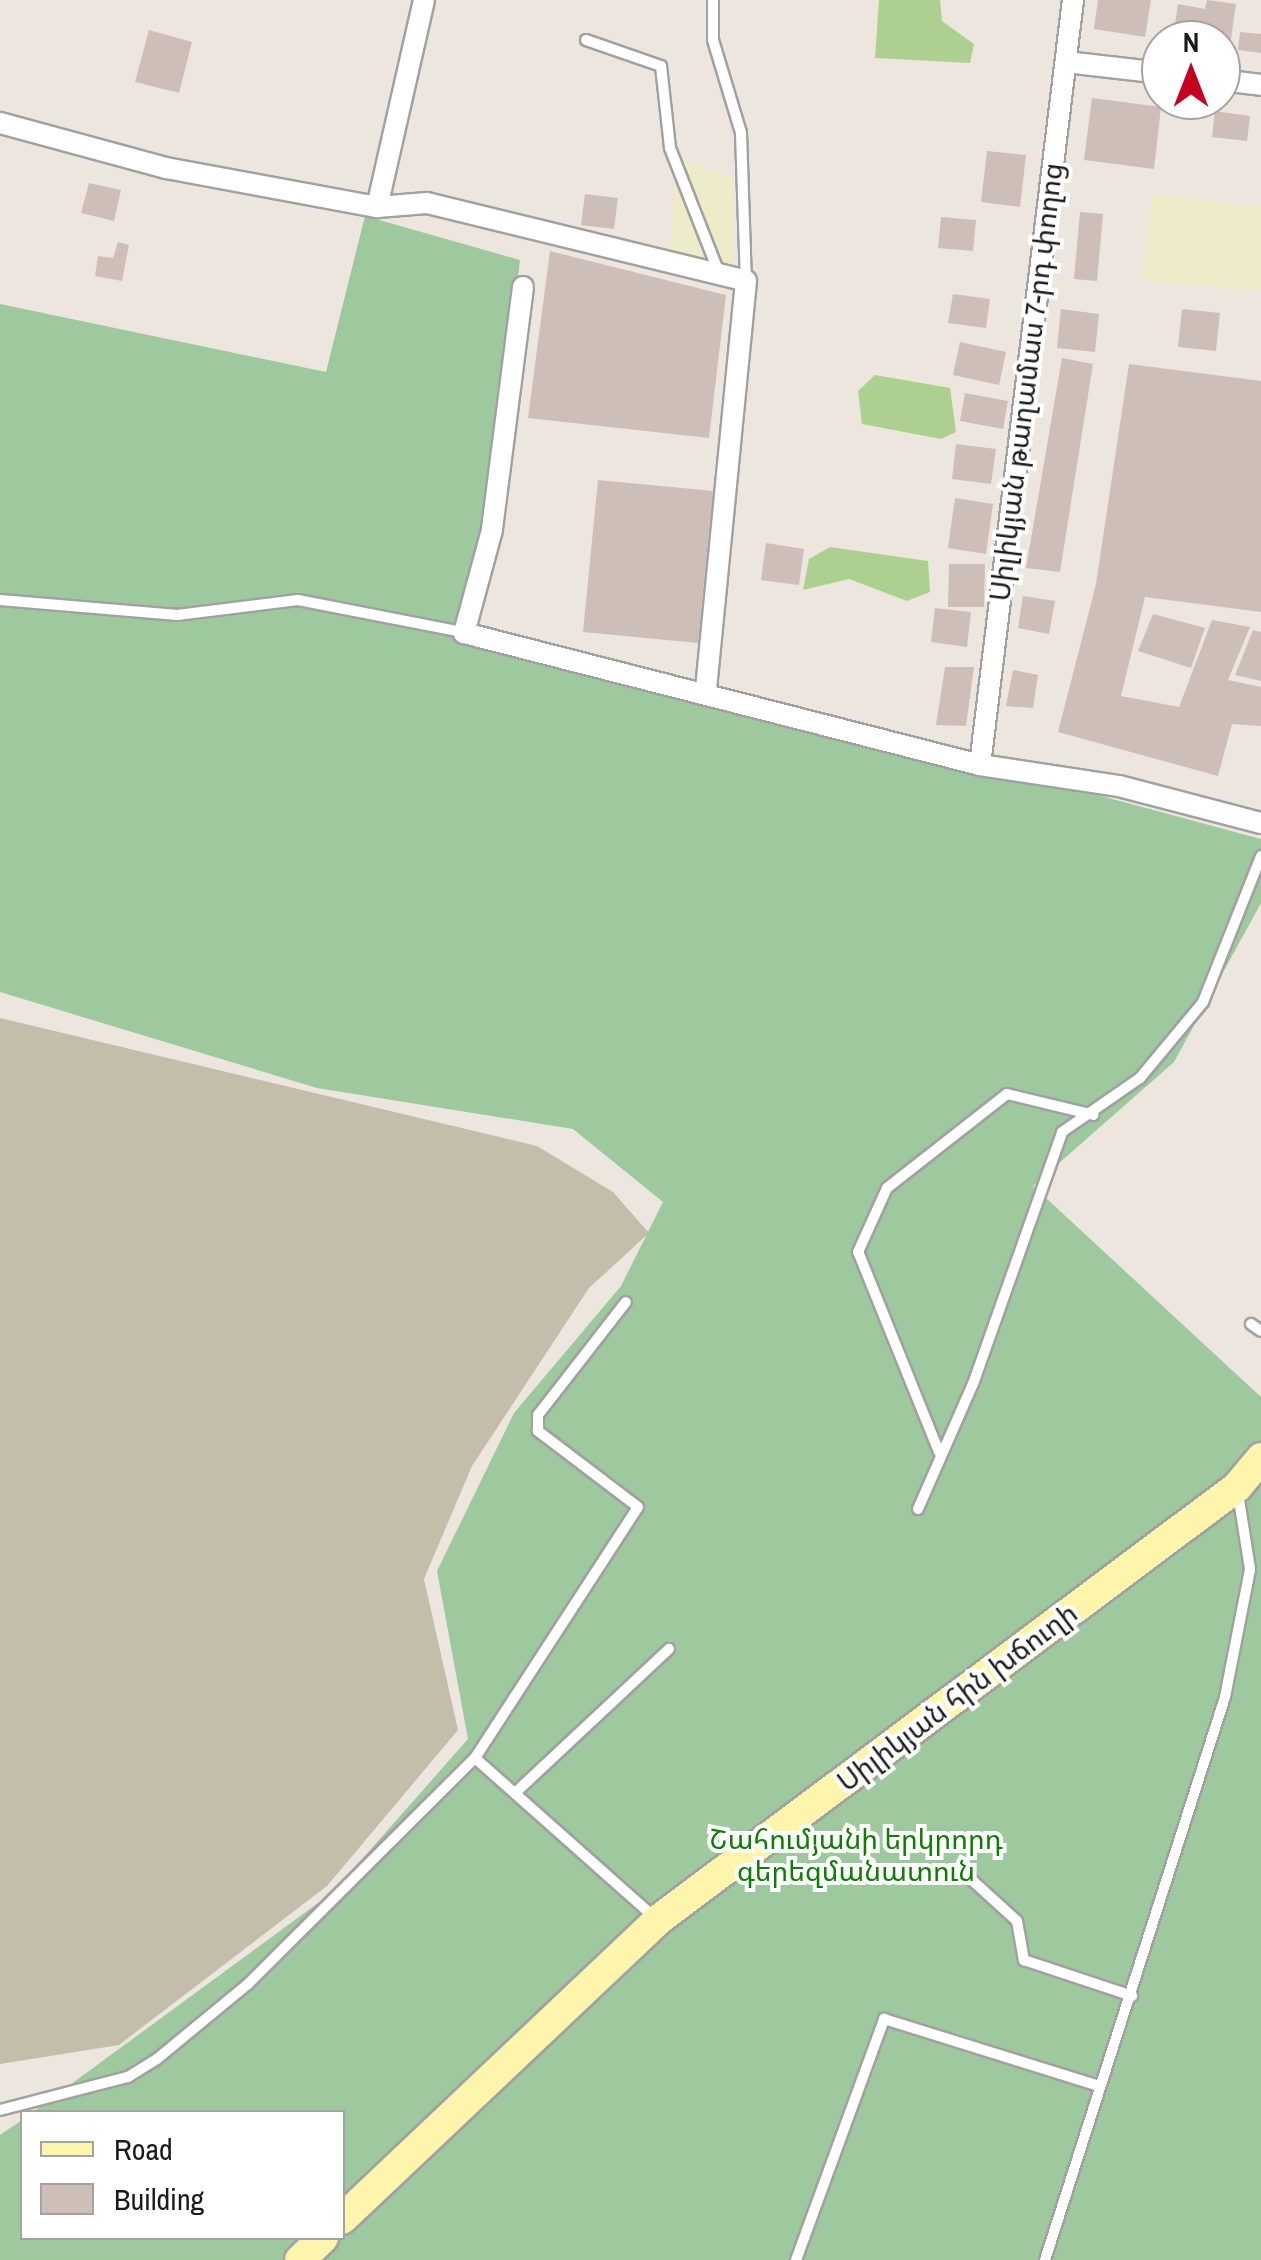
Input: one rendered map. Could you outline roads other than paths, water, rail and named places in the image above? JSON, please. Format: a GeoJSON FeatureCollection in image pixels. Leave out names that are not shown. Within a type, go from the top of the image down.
{"type":"FeatureCollection","features":[{"type":"Feature","properties":{"kind":"street"},"geometry":{"type":"LineString","coordinates":[[377,207],[424,0]]}},
{"type":"Feature","properties":{"kind":"street","name":"Սիլիկյան թաղամաս 7-րդ փողոց"},"geometry":{"type":"LineString","coordinates":[[980,765],[1073,0]]}},
{"type":"Feature","properties":{"kind":"street"},"geometry":{"type":"LineString","coordinates":[[1066,62],[1141,71]]}},
{"type":"Feature","properties":{"kind":"street"},"geometry":{"type":"LineString","coordinates":[[0,123],[166,168],[377,207],[426,203],[746,280],[706,692]]}},
{"type":"Feature","properties":{"kind":"street"},"geometry":{"type":"LineString","coordinates":[[523,287],[492,530],[464,632],[980,765],[1119,786],[1261,823]]}},
{"type":"Feature","properties":{"kind":"street","name":"Սիլիկյան հին խճուղի"},"geometry":{"type":"LineString","coordinates":[[345,2217],[658,1920],[1237,1488],[1261,1458]]}},
{"type":"Feature","properties":{"kind":"street"},"geometry":{"type":"LineString","coordinates":[[300,2260],[322,2240]]}},
{"type":"Feature","properties":{"kind":"lane"},"geometry":{"type":"LineString","coordinates":[[713,0],[713,40],[740,134],[746,280]]}},
{"type":"Feature","properties":{"kind":"lane"},"geometry":{"type":"LineString","coordinates":[[586,40],[661,66],[670,148],[719,274]]}},
{"type":"Feature","properties":{"kind":"lane"},"geometry":{"type":"LineString","coordinates":[[0,600],[178,615],[298,600],[464,632]]}},
{"type":"Feature","properties":{"kind":"lane"},"geometry":{"type":"LineString","coordinates":[[918,1509],[939,1452],[973,1384],[1062,1132],[1094,1114],[1140,1078],[1203,1002],[1261,856]]}},
{"type":"Feature","properties":{"kind":"lane"},"geometry":{"type":"LineString","coordinates":[[939,1452],[858,1252],[880,1204],[961,1124],[1007,1094],[1094,1114]]}},
{"type":"Feature","properties":{"kind":"lane"},"geometry":{"type":"LineString","coordinates":[[0,2110],[128,2077],[158,2059],[248,1984],[475,1758],[638,1507],[538,1430],[538,1415],[626,1302]]}},
{"type":"Feature","properties":{"kind":"lane"},"geometry":{"type":"LineString","coordinates":[[1045,2260],[1225,1697],[1250,1570],[1237,1488]]}},
{"type":"Feature","properties":{"kind":"lane"},"geometry":{"type":"LineString","coordinates":[[515,1794],[669,1649]]}},
{"type":"Feature","properties":{"kind":"lane"},"geometry":{"type":"LineString","coordinates":[[475,1758],[658,1920]]}},
{"type":"Feature","properties":{"kind":"lane"},"geometry":{"type":"LineString","coordinates":[[962,1871],[1017,1922],[1024,1960],[1132,1996]]}},
{"type":"Feature","properties":{"kind":"lane"},"geometry":{"type":"LineString","coordinates":[[796,2260],[884,2018],[1099,2086]]}},
{"type":"Feature","properties":{"kind":"park label","name":"Շահումյանի երկրորդ գերեզմանատուն"},"geometry":{"type":"Point","coordinates":[856,1855]}}]}
